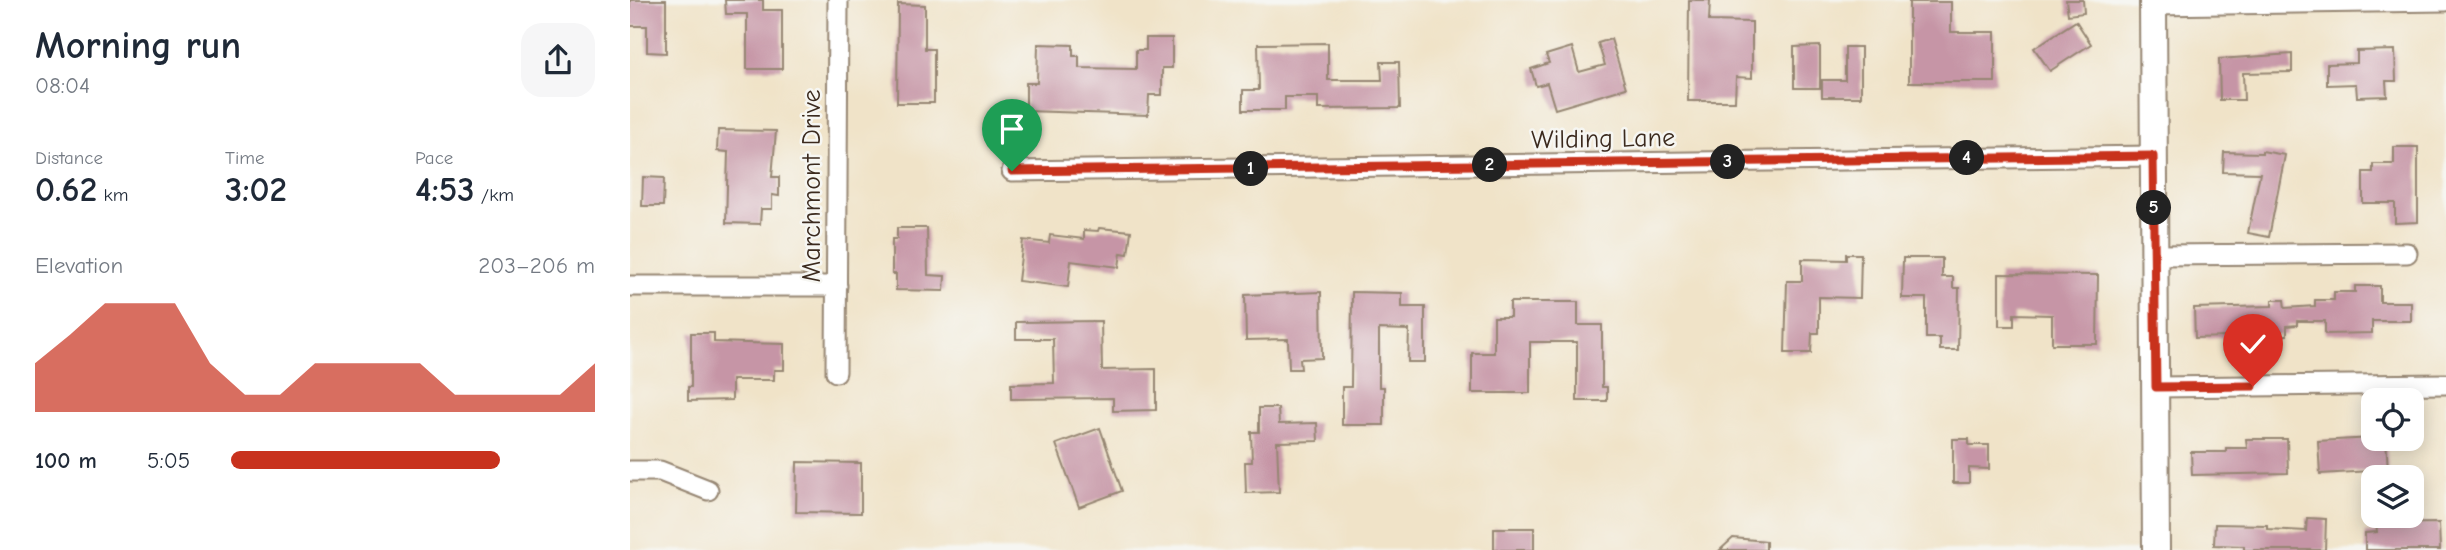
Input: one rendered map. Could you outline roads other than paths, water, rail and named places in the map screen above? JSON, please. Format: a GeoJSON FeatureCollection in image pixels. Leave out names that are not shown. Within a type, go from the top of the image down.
{"type":"FeatureCollection","features":[{"type":"Feature","properties":{"kind":"street","name":"Marchmont Drive"},"geometry":{"type":"LineString","coordinates":[[836,372],[838,0]]}},
{"type":"Feature","properties":{"kind":"street"},"geometry":{"type":"LineString","coordinates":[[2156,550],[2153,2],[2446,1]]}},
{"type":"Feature","properties":{"kind":"street","name":"Wilding Lane"},"geometry":{"type":"LineString","coordinates":[[1012,171],[2153,156]]}},
{"type":"Feature","properties":{"kind":"street"},"geometry":{"type":"LineString","coordinates":[[2155,255],[2407,253]]}},
{"type":"Feature","properties":{"kind":"street"},"geometry":{"type":"LineString","coordinates":[[630,286],[837,286]]}},
{"type":"Feature","properties":{"kind":"street"},"geometry":{"type":"LineString","coordinates":[[2156,387],[2446,384]]}},
{"type":"Feature","properties":{"kind":"street"},"geometry":{"type":"LineString","coordinates":[[630,471],[660,471],[708,490]]}}]}
